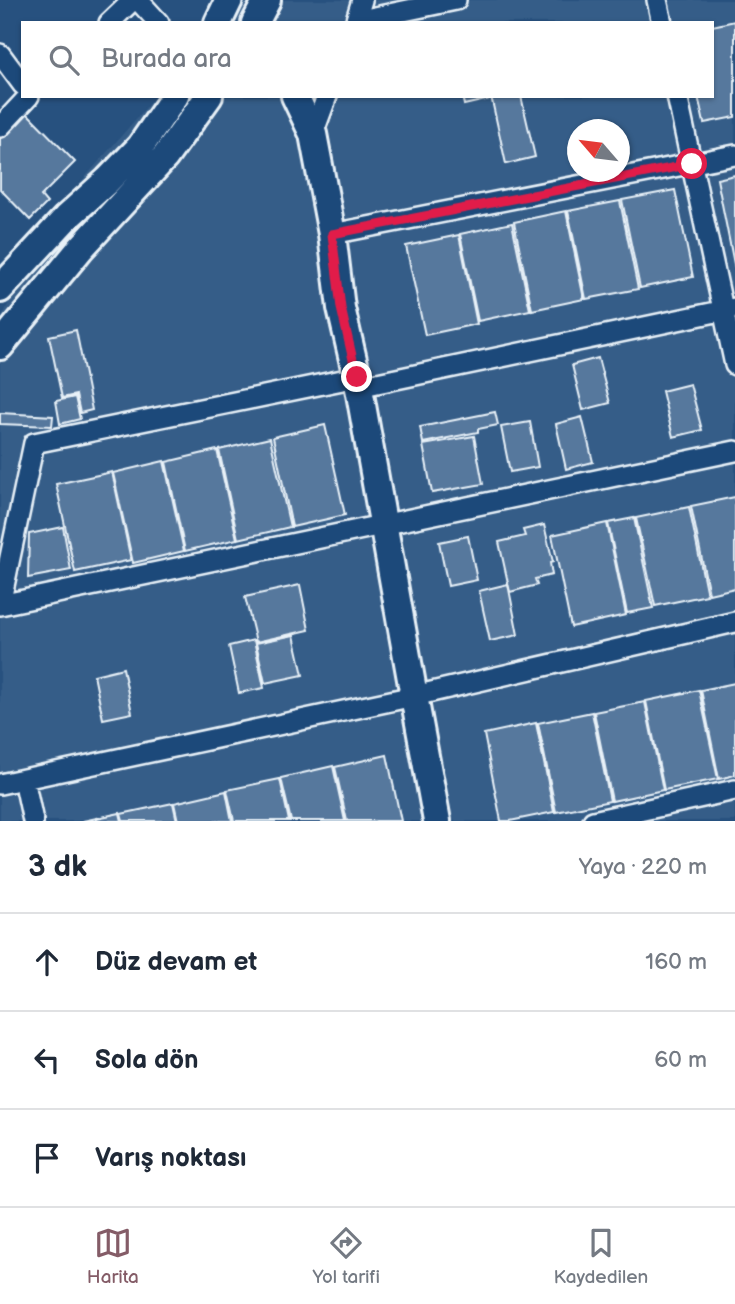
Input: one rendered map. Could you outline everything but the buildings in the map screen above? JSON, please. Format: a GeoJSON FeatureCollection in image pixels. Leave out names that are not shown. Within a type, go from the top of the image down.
{"type":"FeatureCollection","features":[{"type":"Feature","properties":{"kind":"main road"},"geometry":{"type":"LineString","coordinates":[[219,21],[229,0]]}},
{"type":"Feature","properties":{"kind":"main road"},"geometry":{"type":"LineString","coordinates":[[256,21],[267,0]]}},
{"type":"Feature","properties":{"kind":"main road"},"geometry":{"type":"LineString","coordinates":[[0,289],[66,218],[140,147],[174,98]]}},
{"type":"Feature","properties":{"kind":"main road"},"geometry":{"type":"LineString","coordinates":[[0,346],[80,249],[165,157],[208,98]]}},
{"type":"Feature","properties":{"kind":"main road"},"geometry":{"type":"LineString","coordinates":[[296,98],[313,134],[332,234],[341,308],[358,382],[438,821]]}},
{"type":"Feature","properties":{"kind":"street"},"geometry":{"type":"LineString","coordinates":[[111,21],[136,0],[157,21]]}},
{"type":"Feature","properties":{"kind":"street"},"geometry":{"type":"LineString","coordinates":[[356,21],[362,0]]}},
{"type":"Feature","properties":{"kind":"street"},"geometry":{"type":"LineString","coordinates":[[361,21],[456,0]]}},
{"type":"Feature","properties":{"kind":"street"},"geometry":{"type":"LineString","coordinates":[[661,1],[662,21]]}},
{"type":"Feature","properties":{"kind":"street"},"geometry":{"type":"LineString","coordinates":[[0,54],[21,82]]}},
{"type":"Feature","properties":{"kind":"street"},"geometry":{"type":"LineString","coordinates":[[0,127],[27,98]]}},
{"type":"Feature","properties":{"kind":"street"},"geometry":{"type":"LineString","coordinates":[[313,134],[326,98]]}},
{"type":"Feature","properties":{"kind":"street"},"geometry":{"type":"LineString","coordinates":[[677,98],[729,310],[735,365]]}},
{"type":"Feature","properties":{"kind":"street"},"geometry":{"type":"LineString","coordinates":[[332,234],[735,155]]}},
{"type":"Feature","properties":{"kind":"street"},"geometry":{"type":"LineString","coordinates":[[729,310],[34,443],[0,605],[735,451]]}},
{"type":"Feature","properties":{"kind":"street"},"geometry":{"type":"LineString","coordinates":[[0,784],[414,696],[735,622]]}},
{"type":"Feature","properties":{"kind":"street"},"geometry":{"type":"LineString","coordinates":[[24,779],[33,821]]}},
{"type":"Feature","properties":{"kind":"street"},"geometry":{"type":"LineString","coordinates":[[593,821],[735,790]]}},
{"type":"Feature","properties":{"kind":"shaded area"},"geometry":{"type":"Polygon","coordinates":[[[241,0],[735,0],[735,821],[0,821],[0,322],[46,222],[154,98],[714,98],[714,21],[223,21],[241,0]]]}},
{"type":"Feature","properties":{"kind":"route"},"geometry":{"type":"LineString","coordinates":[[357,377],[341,308],[332,234],[692,164]]}}]}
